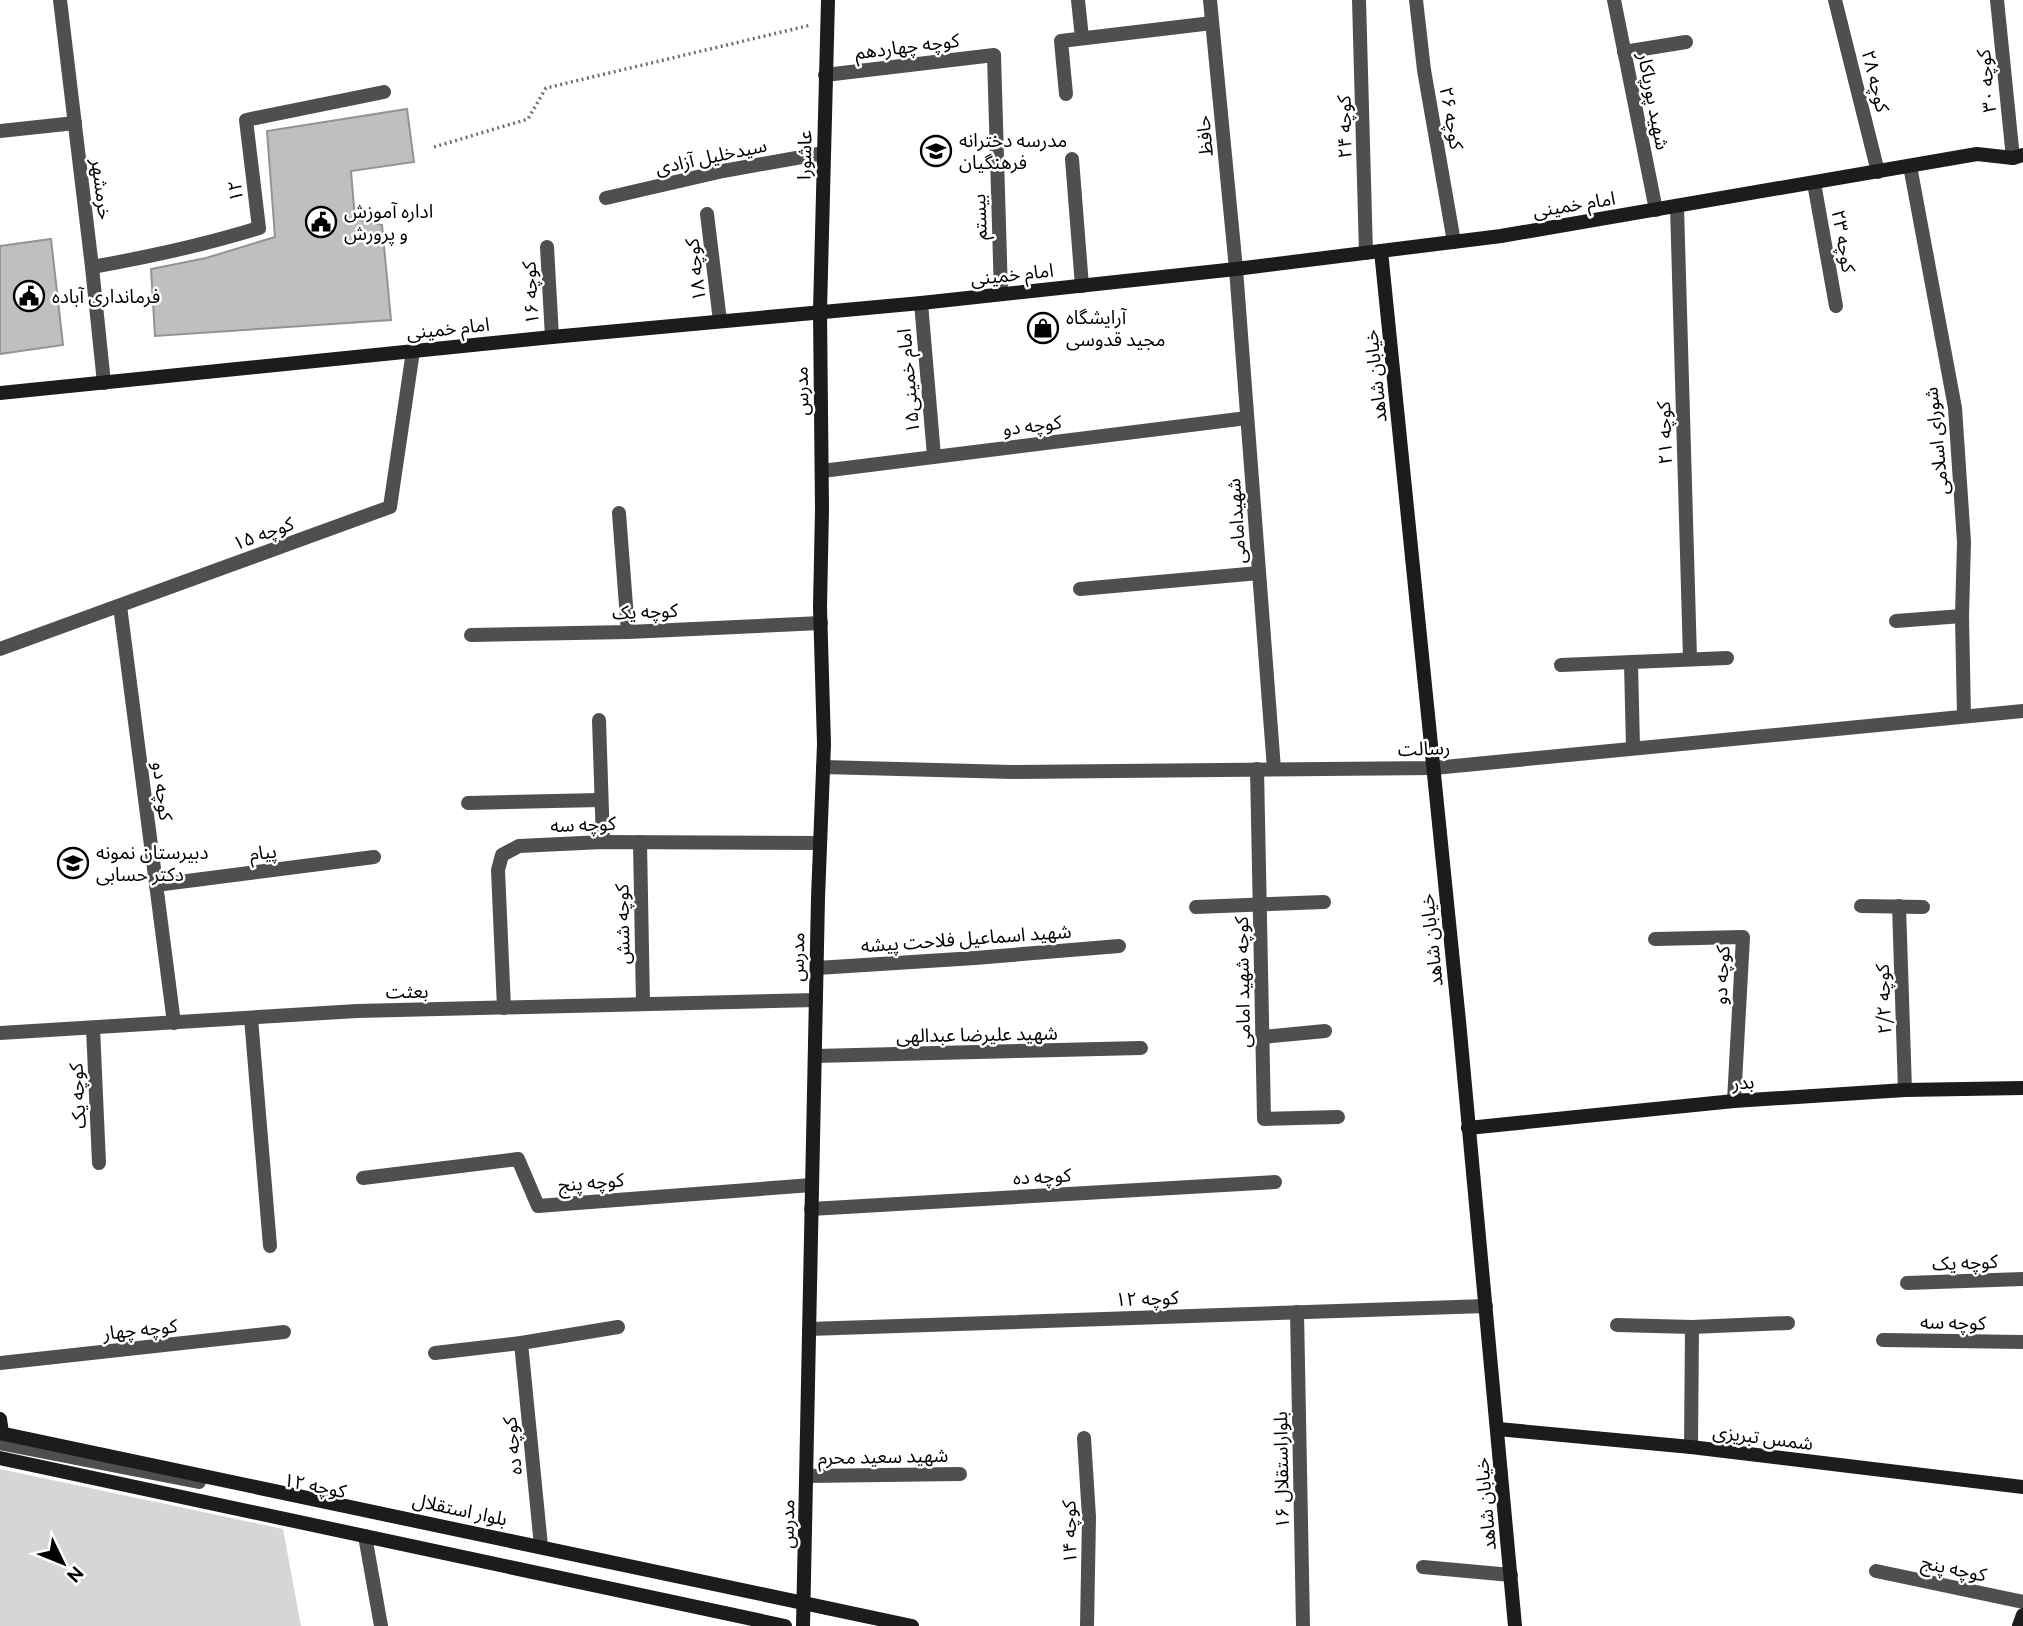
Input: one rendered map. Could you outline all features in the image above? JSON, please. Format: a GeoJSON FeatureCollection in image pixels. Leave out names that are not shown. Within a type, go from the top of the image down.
{"type":"FeatureCollection","features":[{"type":"Feature","properties":{"kind":"main road","name":"عاشورا"},"geometry":{"type":"LineString","coordinates":[[820,311],[828,0]]}},
{"type":"Feature","properties":{"kind":"main road","name":"امام خمینی"},"geometry":{"type":"LineString","coordinates":[[0,393],[921,303],[1236,269],[1454,242],[1677,207],[1977,154],[2018,157]]}},
{"type":"Feature","properties":{"kind":"main road","name":"خیابان شاهد"},"geometry":{"type":"LineString","coordinates":[[1381,251],[1434,768],[1515,1626]]}},
{"type":"Feature","properties":{"kind":"main road","name":"مدرس"},"geometry":{"type":"LineString","coordinates":[[803,1626],[823,767],[820,311]]}},
{"type":"Feature","properties":{"kind":"main road","name":"بدر"},"geometry":{"type":"LineString","coordinates":[[1468,1128],[1734,1101],[1905,1090],[2023,1088]]}},
{"type":"Feature","properties":{"kind":"main road","name":"شمس تبریزی"},"geometry":{"type":"LineString","coordinates":[[1498,1429],[1691,1447],[2023,1487]]}},
{"type":"Feature","properties":{"kind":"main road","name":"بلوار استقلال"},"geometry":{"type":"LineString","coordinates":[[0,1432],[912,1626]]}},
{"type":"Feature","properties":{"kind":"main road"},"geometry":{"type":"LineString","coordinates":[[0,1458],[785,1626]]}},
{"type":"Feature","properties":{"kind":"main road"},"geometry":{"type":"LineString","coordinates":[[2019,1626],[2023,1615]]}},
{"type":"Feature","properties":{"kind":"street","name":"خرمشهر"},"geometry":{"type":"LineString","coordinates":[[60,0],[104,383]]}},
{"type":"Feature","properties":{"kind":"street"},"geometry":{"type":"LineString","coordinates":[[1078,0],[1083,38]]}},
{"type":"Feature","properties":{"kind":"street","name":"حافظ"},"geometry":{"type":"LineString","coordinates":[[1210,0],[1236,269]]}},
{"type":"Feature","properties":{"kind":"street","name":"کوچه ۲۴"},"geometry":{"type":"LineString","coordinates":[[1359,0],[1366,253]]}},
{"type":"Feature","properties":{"kind":"street","name":"کوچه ۲۶"},"geometry":{"type":"LineString","coordinates":[[1416,0],[1424,70],[1454,242]]}},
{"type":"Feature","properties":{"kind":"street","name":"شهید پورپاکار"},"geometry":{"type":"LineString","coordinates":[[1614,0],[1656,210]]}},
{"type":"Feature","properties":{"kind":"street","name":"کوچه ۲۸"},"geometry":{"type":"LineString","coordinates":[[1835,0],[1878,172]]}},
{"type":"Feature","properties":{"kind":"street","name":"کوچه ۳۰"},"geometry":{"type":"LineString","coordinates":[[1997,0],[2018,157]]}},
{"type":"Feature","properties":{"kind":"street"},"geometry":{"type":"LineString","coordinates":[[1066,94],[1061,41],[1212,23]]}},
{"type":"Feature","properties":{"kind":"street"},"geometry":{"type":"LineString","coordinates":[[1624,52],[1686,42]]}},
{"type":"Feature","properties":{"kind":"street","name":"کوچه چهاردهم"},"geometry":{"type":"LineString","coordinates":[[825,75],[994,55]]}},
{"type":"Feature","properties":{"kind":"street","name":"بیستم"},"geometry":{"type":"LineString","coordinates":[[994,55],[1001,294]]}},
{"type":"Feature","properties":{"kind":"street","name":"۱۲"},"geometry":{"type":"LineString","coordinates":[[92,267],[164,254],[259,228],[246,120],[383,92]]}},
{"type":"Feature","properties":{"kind":"street"},"geometry":{"type":"LineString","coordinates":[[0,131],[75,123]]}},
{"type":"Feature","properties":{"kind":"street","name":"سیدخلیل آزادی"},"geometry":{"type":"LineString","coordinates":[[606,198],[723,171],[824,153]]}},
{"type":"Feature","properties":{"kind":"street"},"geometry":{"type":"LineString","coordinates":[[1072,159],[1082,286]]}},
{"type":"Feature","properties":{"kind":"street","name":"شورای اسلامی"},"geometry":{"type":"LineString","coordinates":[[1910,166],[1955,408],[1964,542],[1964,716]]}},
{"type":"Feature","properties":{"kind":"street","name":"کوچه ۲۳"},"geometry":{"type":"LineString","coordinates":[[1814,183],[1836,306]]}},
{"type":"Feature","properties":{"kind":"street","name":"کوچه ۲۱"},"geometry":{"type":"LineString","coordinates":[[1677,207],[1690,658]]}},
{"type":"Feature","properties":{"kind":"street","name":"کوچه ۱۸"},"geometry":{"type":"LineString","coordinates":[[707,214],[720,321]]}},
{"type":"Feature","properties":{"kind":"street","name":"کوچه ۱۶"},"geometry":{"type":"LineString","coordinates":[[547,247],[552,337]]}},
{"type":"Feature","properties":{"kind":"street","name":"شهیدامامی"},"geometry":{"type":"LineString","coordinates":[[1236,269],[1274,769]]}},
{"type":"Feature","properties":{"kind":"street","name":"امام خمینی۱۵"},"geometry":{"type":"LineString","coordinates":[[921,303],[933,456]]}},
{"type":"Feature","properties":{"kind":"street","name":"کوچه ۱۵"},"geometry":{"type":"LineString","coordinates":[[0,649],[390,507],[413,351]]}},
{"type":"Feature","properties":{"kind":"street","name":"کوچه دو"},"geometry":{"type":"LineString","coordinates":[[822,471],[1247,418]]}},
{"type":"Feature","properties":{"kind":"street"},"geometry":{"type":"LineString","coordinates":[[619,513],[628,632]]}},
{"type":"Feature","properties":{"kind":"street"},"geometry":{"type":"LineString","coordinates":[[1080,589],[1259,573]]}},
{"type":"Feature","properties":{"kind":"street","name":"کوچه دو"},"geometry":{"type":"LineString","coordinates":[[120,606],[174,1023]]}},
{"type":"Feature","properties":{"kind":"street"},"geometry":{"type":"LineString","coordinates":[[1896,621],[1962,617]]}},
{"type":"Feature","properties":{"kind":"street","name":"کوچه یک"},"geometry":{"type":"LineString","coordinates":[[471,635],[628,632],[821,623]]}},
{"type":"Feature","properties":{"kind":"street"},"geometry":{"type":"LineString","coordinates":[[1561,665],[1727,658]]}},
{"type":"Feature","properties":{"kind":"street"},"geometry":{"type":"LineString","coordinates":[[1630,663],[1633,747]]}},
{"type":"Feature","properties":{"kind":"street","name":"رسالت"},"geometry":{"type":"LineString","coordinates":[[823,767],[1012,772],[1434,768],[2023,711]]}},
{"type":"Feature","properties":{"kind":"street"},"geometry":{"type":"LineString","coordinates":[[599,720],[603,842]]}},
{"type":"Feature","properties":{"kind":"street","name":"کوچه شهید امامی"},"geometry":{"type":"LineString","coordinates":[[1257,769],[1264,1119],[1338,1117]]}},
{"type":"Feature","properties":{"kind":"street"},"geometry":{"type":"LineString","coordinates":[[468,803],[600,800]]}},
{"type":"Feature","properties":{"kind":"street","name":"کوچه سه"},"geometry":{"type":"LineString","coordinates":[[504,1008],[498,870],[502,855],[519,846],[603,842],[820,843]]}},
{"type":"Feature","properties":{"kind":"street","name":"کوچه شش"},"geometry":{"type":"LineString","coordinates":[[640,842],[643,1004]]}},
{"type":"Feature","properties":{"kind":"street","name":"پیام"},"geometry":{"type":"LineString","coordinates":[[156,885],[374,857]]}},
{"type":"Feature","properties":{"kind":"street"},"geometry":{"type":"LineString","coordinates":[[1196,907],[1324,902]]}},
{"type":"Feature","properties":{"kind":"street"},"geometry":{"type":"LineString","coordinates":[[1861,905],[1923,907]]}},
{"type":"Feature","properties":{"kind":"street","name":"کوچه ۲/۲"},"geometry":{"type":"LineString","coordinates":[[1899,906],[1905,1090]]}},
{"type":"Feature","properties":{"kind":"street","name":"کوچه دو"},"geometry":{"type":"LineString","coordinates":[[1655,939],[1743,937],[1734,1101]]}},
{"type":"Feature","properties":{"kind":"street","name":"شهید اسماعیل فلاحت پیشه"},"geometry":{"type":"LineString","coordinates":[[817,968],[1119,946]]}},
{"type":"Feature","properties":{"kind":"street","name":"بعثت"},"geometry":{"type":"LineString","coordinates":[[0,1033],[357,1011],[816,1000]]}},
{"type":"Feature","properties":{"kind":"street"},"geometry":{"type":"LineString","coordinates":[[251,1018],[270,1247]]}},
{"type":"Feature","properties":{"kind":"street","name":"کوچه یک"},"geometry":{"type":"LineString","coordinates":[[93,1028],[99,1163]]}},
{"type":"Feature","properties":{"kind":"street"},"geometry":{"type":"LineString","coordinates":[[1263,1037],[1325,1031]]}},
{"type":"Feature","properties":{"kind":"street","name":"شهید علیرضا عبدالهی"},"geometry":{"type":"LineString","coordinates":[[815,1056],[1141,1048]]}},
{"type":"Feature","properties":{"kind":"street","name":"کوچه پنج"},"geometry":{"type":"LineString","coordinates":[[363,1178],[518,1159],[538,1206],[812,1185]]}},
{"type":"Feature","properties":{"kind":"street","name":"کوچه ده"},"geometry":{"type":"LineString","coordinates":[[811,1209],[1275,1182]]}},
{"type":"Feature","properties":{"kind":"street","name":"کوچه یک"},"geometry":{"type":"LineString","coordinates":[[1907,1283],[2023,1279]]}},
{"type":"Feature","properties":{"kind":"street","name":"کوچه ۱۲"},"geometry":{"type":"LineString","coordinates":[[809,1329],[1486,1306]]}},
{"type":"Feature","properties":{"kind":"street","name":"بلواراستقلال ۱۶"},"geometry":{"type":"LineString","coordinates":[[1297,1312],[1303,1626]]}},
{"type":"Feature","properties":{"kind":"street"},"geometry":{"type":"LineString","coordinates":[[1617,1325],[1692,1327],[1787,1323]]}},
{"type":"Feature","properties":{"kind":"street"},"geometry":{"type":"LineString","coordinates":[[435,1353],[521,1343],[618,1327]]}},
{"type":"Feature","properties":{"kind":"street"},"geometry":{"type":"LineString","coordinates":[[1691,1447],[1692,1327]]}},
{"type":"Feature","properties":{"kind":"street","name":"کوچه چهار"},"geometry":{"type":"LineString","coordinates":[[0,1363],[284,1332]]}},
{"type":"Feature","properties":{"kind":"street","name":"کوچه سه"},"geometry":{"type":"LineString","coordinates":[[1883,1340],[2023,1342]]}},
{"type":"Feature","properties":{"kind":"street","name":"کوچه ده"},"geometry":{"type":"LineString","coordinates":[[521,1343],[541,1546]]}},
{"type":"Feature","properties":{"kind":"street","name":"کوچه ۱۲"},"geometry":{"type":"LineString","coordinates":[[0,1432],[623,1566]]}},
{"type":"Feature","properties":{"kind":"street","name":"کوچه ۱۴"},"geometry":{"type":"LineString","coordinates":[[1084,1438],[1089,1517],[1087,1626]]}},
{"type":"Feature","properties":{"kind":"street","name":"شهید سعید محرم"},"geometry":{"type":"LineString","coordinates":[[807,1476],[960,1474]]}},
{"type":"Feature","properties":{"kind":"street"},"geometry":{"type":"LineString","coordinates":[[365,1536],[381,1626]]}},
{"type":"Feature","properties":{"kind":"street"},"geometry":{"type":"LineString","coordinates":[[1423,1567],[1511,1575]]}},
{"type":"Feature","properties":{"kind":"street","name":"کوچه پنج"},"geometry":{"type":"LineString","coordinates":[[1876,1571],[2023,1602]]}},
{"type":"Feature","properties":{"kind":"path"},"geometry":{"type":"LineString","coordinates":[[434,147],[528,119],[546,88],[827,21]]}},
{"type":"Feature","properties":{"kind":"shaded area"},"geometry":{"type":"Polygon","coordinates":[[[0,1469],[283,1529],[301,1626],[0,1626],[0,1469]]]}},
{"type":"Feature","properties":{"kind":"building","name":"اداره آموزش و پرورش"},"geometry":{"type":"Polygon","coordinates":[[[407,109],[414,162],[351,171],[355,219],[382,225],[391,320],[155,336],[151,269],[206,258],[275,237],[267,131],[407,109]]]}},
{"type":"Feature","properties":{"kind":"building","name":"فرمانداری آباده"},"geometry":{"type":"Polygon","coordinates":[[[51,239],[63,345],[0,354],[0,246],[51,239]]]}},
{"type":"Feature","properties":{"kind":"place","name":"مدرسه دخترانه فرهنگیان"},"geometry":{"type":"Point","coordinates":[936,151]}},
{"type":"Feature","properties":{"kind":"place","name":"اداره آموزش و پرورش"},"geometry":{"type":"Point","coordinates":[321,222]}},
{"type":"Feature","properties":{"kind":"place","name":"فرمانداری آباده"},"geometry":{"type":"Point","coordinates":[29,296]}},
{"type":"Feature","properties":{"kind":"place","name":"آرایشگاه مجید قدوسی"},"geometry":{"type":"Point","coordinates":[1043,328]}},
{"type":"Feature","properties":{"kind":"place","name":"دبیرستان نمونه دکتر حسابی"},"geometry":{"type":"Point","coordinates":[73,863]}}]}
